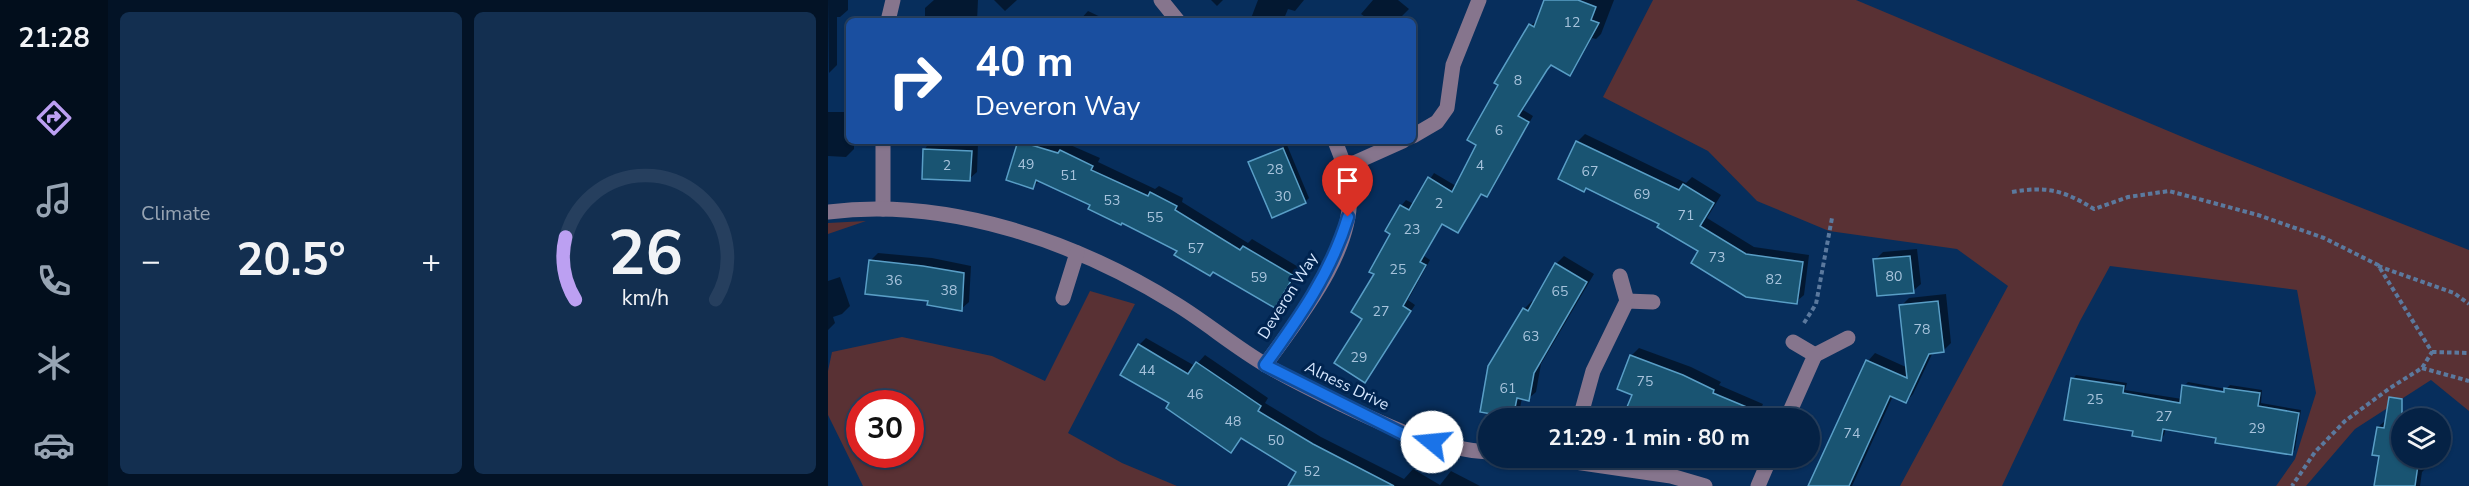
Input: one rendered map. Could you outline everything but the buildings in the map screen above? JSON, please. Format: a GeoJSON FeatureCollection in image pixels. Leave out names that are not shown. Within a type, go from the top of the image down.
{"type":"FeatureCollection","features":[{"type":"Feature","properties":{"kind":"street"},"geometry":{"type":"LineString","coordinates":[[889,18],[893,0]]}},
{"type":"Feature","properties":{"kind":"street"},"geometry":{"type":"LineString","coordinates":[[1161,0],[1176,18]]}},
{"type":"Feature","properties":{"kind":"street"},"geometry":{"type":"LineString","coordinates":[[1416,134],[1437,122],[1447,108],[1453,65],[1479,0]]}},
{"type":"Feature","properties":{"kind":"street"},"geometry":{"type":"LineString","coordinates":[[883,209],[884,144]]}},
{"type":"Feature","properties":{"kind":"street","name":"Deveron Way"},"geometry":{"type":"LineString","coordinates":[[1265,365],[1302,313],[1340,243],[1348,217],[1350,191],[1345,167],[1336,144]]}},
{"type":"Feature","properties":{"kind":"street"},"geometry":{"type":"LineString","coordinates":[[1345,167],[1396,144]]}},
{"type":"Feature","properties":{"kind":"street","name":"Alness Drive"},"geometry":{"type":"LineString","coordinates":[[828,212],[883,209],[921,211],[984,223],[1077,253],[1127,276],[1177,304],[1265,365],[1403,434],[1478,450]]}},
{"type":"Feature","properties":{"kind":"street"},"geometry":{"type":"LineString","coordinates":[[1063,298],[1077,253]]}},
{"type":"Feature","properties":{"kind":"street"},"geometry":{"type":"LineString","coordinates":[[1583,408],[1593,371],[1627,301],[1620,276]]}},
{"type":"Feature","properties":{"kind":"street"},"geometry":{"type":"LineString","coordinates":[[1627,301],[1653,302]]}},
{"type":"Feature","properties":{"kind":"street"},"geometry":{"type":"LineString","coordinates":[[1791,408],[1815,355],[1848,338]]}},
{"type":"Feature","properties":{"kind":"street"},"geometry":{"type":"LineString","coordinates":[[1793,342],[1815,355]]}},
{"type":"Feature","properties":{"kind":"street"},"geometry":{"type":"LineString","coordinates":[[1627,468],[1671,476],[1705,486]]}},
{"type":"Feature","properties":{"kind":"street"},"geometry":{"type":"LineString","coordinates":[[1758,486],[1766,468]]}},
{"type":"Feature","properties":{"kind":"path"},"geometry":{"type":"LineString","coordinates":[[2012,192],[2036,188],[2051,190],[2073,195],[2094,208],[2128,197],[2169,191],[2205,200],[2324,238],[2378,265],[2454,294],[2469,304]]}},
{"type":"Feature","properties":{"kind":"path"},"geometry":{"type":"LineString","coordinates":[[1793,342],[1816,304],[1832,218]]}},
{"type":"Feature","properties":{"kind":"path"},"geometry":{"type":"LineString","coordinates":[[2378,265],[2432,352]]}},
{"type":"Feature","properties":{"kind":"path"},"geometry":{"type":"LineString","coordinates":[[2432,352],[2469,353]]}},
{"type":"Feature","properties":{"kind":"path"},"geometry":{"type":"LineString","coordinates":[[2292,486],[2315,452],[2344,421],[2422,368],[2432,352]]}},
{"type":"Feature","properties":{"kind":"path"},"geometry":{"type":"LineString","coordinates":[[2422,368],[2469,381]]}},
{"type":"Feature","properties":{"kind":"shaded area"},"geometry":{"type":"Polygon","coordinates":[[[1653,0],[1856,0],[2204,146],[2469,250],[2469,411],[2431,380],[2355,429],[2306,486],[2276,486],[2295,459],[2316,393],[2297,290],[2110,266],[2080,321],[2002,486],[1900,486],[2008,286],[1957,249],[1829,231],[1757,201],[1708,151],[1603,97],[1653,0]]]}},
{"type":"Feature","properties":{"kind":"shaded area"},"geometry":{"type":"Polygon","coordinates":[[[866,221],[828,234],[828,223],[866,221]]]}},
{"type":"Feature","properties":{"kind":"shaded area"},"geometry":{"type":"Polygon","coordinates":[[[1090,291],[1135,304],[1068,433],[1122,463],[1177,486],[863,486],[854,468],[924,468],[924,390],[846,390],[846,452],[828,415],[828,371],[832,352],[902,337],[992,356],[1045,381],[1090,291]]]}},
{"type":"Feature","properties":{"kind":"route"},"geometry":{"type":"LineString","coordinates":[[1348,217],[1340,243],[1325,274],[1302,313],[1265,365],[1403,434],[1432,442]]}}]}
